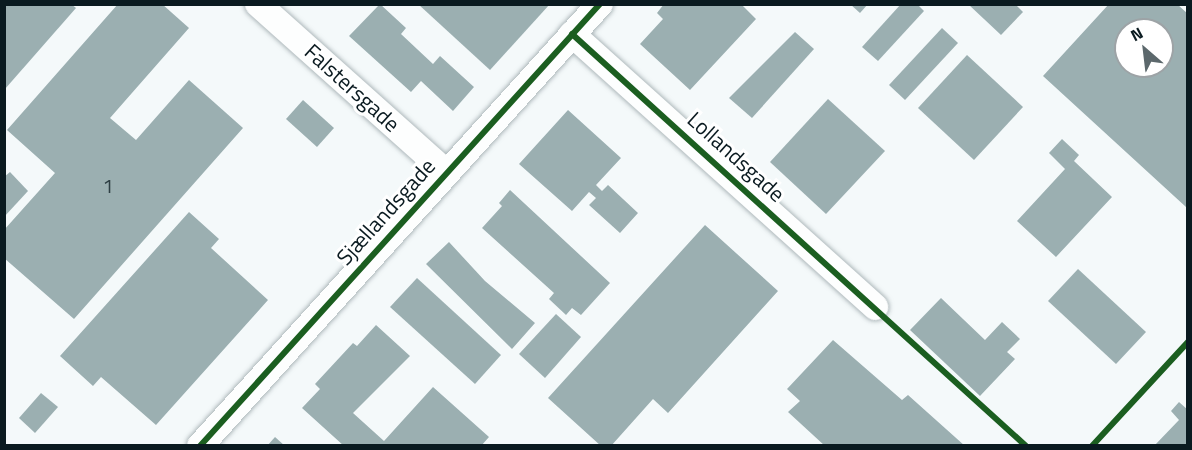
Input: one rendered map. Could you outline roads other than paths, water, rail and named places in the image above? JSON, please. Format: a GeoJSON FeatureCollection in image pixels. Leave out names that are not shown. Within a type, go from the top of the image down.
{"type":"FeatureCollection","features":[{"type":"Feature","properties":{"kind":"street","name":"Falstersgade"},"geometry":{"type":"LineString","coordinates":[[258,4],[446,172]]}},
{"type":"Feature","properties":{"kind":"street","name":"Sjællandsgade"},"geometry":{"type":"LineString","coordinates":[[200,446],[600,4]]}},
{"type":"Feature","properties":{"kind":"street","name":"Lollandsgade"},"geometry":{"type":"LineString","coordinates":[[572,34],[875,307]]}}]}
